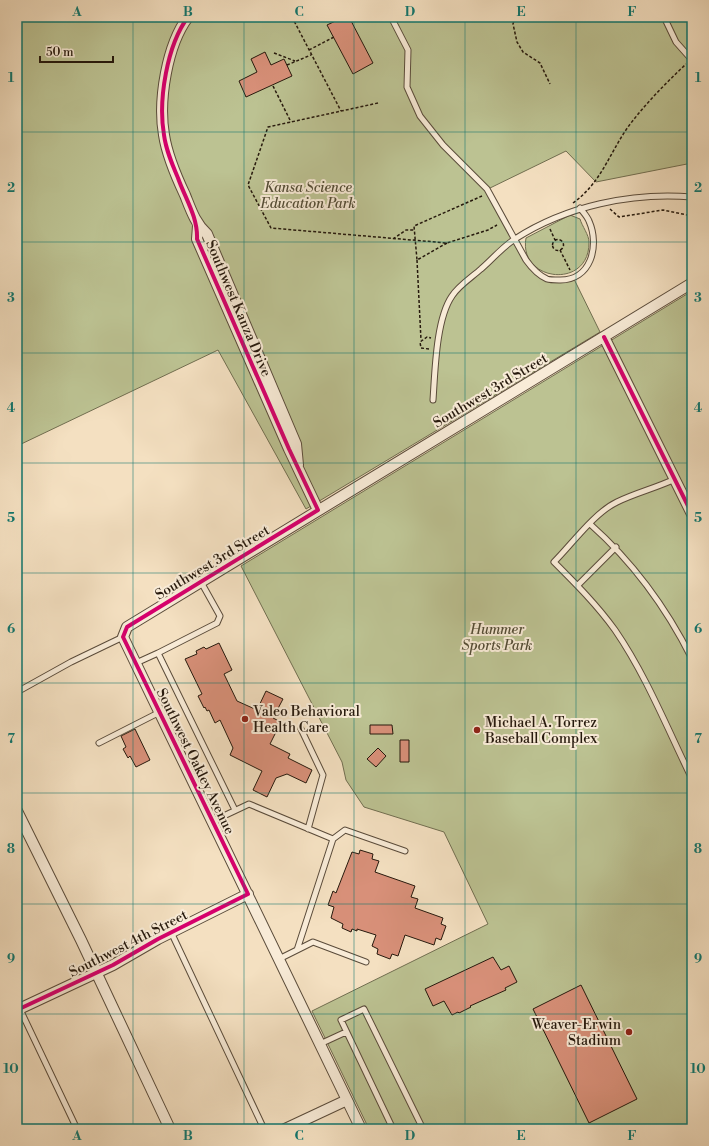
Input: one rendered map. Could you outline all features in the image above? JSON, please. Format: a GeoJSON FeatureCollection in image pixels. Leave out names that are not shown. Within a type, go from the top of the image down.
{"type":"FeatureCollection","features":[{"type":"Feature","properties":{"kind":"street","name":"Southwest Kanza Drive"},"geometry":{"type":"LineString","coordinates":[[184,19],[174,41],[167,65],[163,106],[164,134],[173,166],[198,226],[197,239],[288,449],[298,465],[318,510]]}},
{"type":"Feature","properties":{"kind":"street","name":"Southwest 3rd Street"},"geometry":{"type":"LineString","coordinates":[[124,637],[127,627],[692,283]]}},
{"type":"Feature","properties":{"kind":"street"},"geometry":{"type":"LineString","coordinates":[[604,337],[692,514]]}},
{"type":"Feature","properties":{"kind":"street","name":"Southwest Oakley Avenue"},"geometry":{"type":"LineString","coordinates":[[124,637],[361,1129]]}},
{"type":"Feature","properties":{"kind":"street"},"geometry":{"type":"LineString","coordinates":[[17,811],[96,972],[170,1129]]}},
{"type":"Feature","properties":{"kind":"street","name":"Southwest 4th Street"},"geometry":{"type":"LineString","coordinates":[[18,1007],[96,972],[171,932],[248,894]]}},
{"type":"Feature","properties":{"kind":"street"},"geometry":{"type":"LineString","coordinates":[[285,1129],[347,1100]]}},
{"type":"Feature","properties":{"kind":"lane"},"geometry":{"type":"LineString","coordinates":[[391,17],[408,50],[407,87],[420,116],[443,145],[489,192],[526,260],[534,270],[547,279],[574,279],[588,264],[594,248],[589,221],[580,208]]}},
{"type":"Feature","properties":{"kind":"lane"},"geometry":{"type":"LineString","coordinates":[[664,17],[676,42],[692,60]]}},
{"type":"Feature","properties":{"kind":"lane","name":"Southwest 3rd Street"},"geometry":{"type":"LineString","coordinates":[[433,400],[441,323],[452,296],[514,239],[540,225],[580,208],[604,204],[611,201],[671,196],[692,197]]}},
{"type":"Feature","properties":{"kind":"lane"},"geometry":{"type":"LineString","coordinates":[[675,479],[655,489],[616,502],[590,524],[554,562],[578,585],[599,609],[629,654],[692,779]]}},
{"type":"Feature","properties":{"kind":"lane"},"geometry":{"type":"LineString","coordinates":[[590,524],[616,547],[652,590],[681,637],[692,659]]}},
{"type":"Feature","properties":{"kind":"lane"},"geometry":{"type":"LineString","coordinates":[[578,585],[616,547]]}},
{"type":"Feature","properties":{"kind":"lane"},"geometry":{"type":"LineString","coordinates":[[136,663],[217,623],[220,616],[201,582]]}},
{"type":"Feature","properties":{"kind":"lane"},"geometry":{"type":"LineString","coordinates":[[17,692],[71,662],[124,637]]}},
{"type":"Feature","properties":{"kind":"lane"},"geometry":{"type":"LineString","coordinates":[[158,653],[235,810]]}},
{"type":"Feature","properties":{"kind":"lane"},"geometry":{"type":"LineString","coordinates":[[99,743],[160,712]]}},
{"type":"Feature","properties":{"kind":"lane"},"geometry":{"type":"LineString","coordinates":[[301,729],[324,775],[308,829]]}},
{"type":"Feature","properties":{"kind":"lane"},"geometry":{"type":"LineString","coordinates":[[213,821],[249,804],[333,839]]}},
{"type":"Feature","properties":{"kind":"lane"},"geometry":{"type":"LineString","coordinates":[[297,950],[333,839],[345,830],[405,851]]}},
{"type":"Feature","properties":{"kind":"lane"},"geometry":{"type":"LineString","coordinates":[[171,932],[264,1129]]}},
{"type":"Feature","properties":{"kind":"lane"},"geometry":{"type":"LineString","coordinates":[[279,959],[313,942],[366,962]]}},
{"type":"Feature","properties":{"kind":"lane"},"geometry":{"type":"LineString","coordinates":[[18,1007],[77,1129]]}},
{"type":"Feature","properties":{"kind":"lane"},"geometry":{"type":"LineString","coordinates":[[394,1129],[341,1020],[364,1009],[423,1129]]}},
{"type":"Feature","properties":{"kind":"lane"},"geometry":{"type":"LineString","coordinates":[[320,1044],[346,1032]]}},
{"type":"Feature","properties":{"kind":"path"},"geometry":{"type":"LineString","coordinates":[[292,17],[341,111]]}},
{"type":"Feature","properties":{"kind":"path"},"geometry":{"type":"LineString","coordinates":[[515,17],[513,24],[517,42],[523,52],[540,63],[550,84]]}},
{"type":"Feature","properties":{"kind":"path"},"geometry":{"type":"LineString","coordinates":[[309,50],[334,37]]}},
{"type":"Feature","properties":{"kind":"path"},"geometry":{"type":"LineString","coordinates":[[274,54],[295,62]]}},
{"type":"Feature","properties":{"kind":"path"},"geometry":{"type":"LineString","coordinates":[[287,65],[311,54]]}},
{"type":"Feature","properties":{"kind":"path"},"geometry":{"type":"LineString","coordinates":[[568,206],[585,194],[595,183],[628,128],[649,102],[692,60]]}},
{"type":"Feature","properties":{"kind":"path"},"geometry":{"type":"LineString","coordinates":[[273,86],[291,122]]}},
{"type":"Feature","properties":{"kind":"path"},"geometry":{"type":"LineString","coordinates":[[378,103],[268,127],[248,185],[271,228],[447,243]]}},
{"type":"Feature","properties":{"kind":"path"},"geometry":{"type":"LineString","coordinates":[[437,350],[421,348],[417,241],[414,226],[489,192]]}},
{"type":"Feature","properties":{"kind":"path"},"geometry":{"type":"LineString","coordinates":[[604,204],[620,217],[663,210],[692,216]]}},
{"type":"Feature","properties":{"kind":"path"},"geometry":{"type":"LineString","coordinates":[[417,260],[447,243],[488,230],[504,220]]}},
{"type":"Feature","properties":{"kind":"path"},"geometry":{"type":"LineString","coordinates":[[550,228],[555,240],[552,248],[556,251],[560,250]]}},
{"type":"Feature","properties":{"kind":"path"},"geometry":{"type":"LineString","coordinates":[[392,239],[406,230],[415,230]]}},
{"type":"Feature","properties":{"kind":"path"},"geometry":{"type":"LineString","coordinates":[[555,240],[560,240],[563,243],[563,247],[560,250]]}},
{"type":"Feature","properties":{"kind":"path"},"geometry":{"type":"LineString","coordinates":[[560,250],[574,279]]}},
{"type":"Feature","properties":{"kind":"path"},"geometry":{"type":"LineString","coordinates":[[421,340],[427,337],[439,339]]}},
{"type":"Feature","properties":{"kind":"green space","name":"Kansa Science Education Park"},"geometry":{"type":"Polygon","coordinates":[[[17,17],[692,17],[692,163],[596,182],[566,151],[488,189],[526,260],[547,279],[574,279],[600,332],[306,509],[218,350],[17,446],[17,17]]]}},
{"type":"Feature","properties":{"kind":"green space"},"geometry":{"type":"Polygon","coordinates":[[[570,215],[580,219],[588,236],[589,242],[586,257],[578,268],[567,273],[555,274],[543,271],[533,264],[526,253],[526,238],[570,215]]]}},
{"type":"Feature","properties":{"kind":"green space","name":"Hummer Sports Park"},"geometry":{"type":"Polygon","coordinates":[[[692,291],[692,1129],[369,1129],[312,1011],[488,924],[444,832],[364,807],[346,780],[342,762],[241,566],[692,291]]]}},
{"type":"Feature","properties":{"kind":"building"},"geometry":{"type":"Polygon","coordinates":[[[344,17],[349,17],[373,63],[353,74],[327,25],[344,17]]]}},
{"type":"Feature","properties":{"kind":"building"},"geometry":{"type":"Polygon","coordinates":[[[265,52],[271,65],[284,59],[292,76],[246,97],[239,81],[257,72],[251,59],[265,52]]]}},
{"type":"Feature","properties":{"kind":"building","name":"Valeo Behavioral Health Care"},"geometry":{"type":"Polygon","coordinates":[[[219,643],[232,670],[224,674],[237,701],[257,710],[266,691],[283,699],[273,718],[281,722],[270,744],[290,754],[288,758],[312,770],[306,783],[287,774],[276,778],[267,797],[253,790],[262,771],[230,755],[233,748],[220,720],[215,723],[209,710],[207,711],[205,707],[204,708],[198,696],[202,694],[185,659],[197,654],[196,651],[204,647],[206,649],[219,643]]]}},
{"type":"Feature","properties":{"kind":"building"},"geometry":{"type":"Polygon","coordinates":[[[370,725],[392,725],[393,734],[370,734],[370,725]]]}},
{"type":"Feature","properties":{"kind":"building"},"geometry":{"type":"Polygon","coordinates":[[[135,729],[150,760],[136,767],[130,756],[128,758],[123,749],[126,747],[121,736],[135,729]]]}},
{"type":"Feature","properties":{"kind":"building"},"geometry":{"type":"Polygon","coordinates":[[[400,740],[409,740],[409,762],[400,762],[400,740]]]}},
{"type":"Feature","properties":{"kind":"building"},"geometry":{"type":"Polygon","coordinates":[[[378,748],[386,756],[376,767],[367,759],[378,748]]]}},
{"type":"Feature","properties":{"kind":"building"},"geometry":{"type":"Polygon","coordinates":[[[360,850],[373,854],[372,859],[379,861],[375,872],[415,886],[411,897],[418,899],[415,908],[443,918],[441,924],[446,926],[441,940],[436,938],[434,945],[405,935],[398,956],[392,954],[390,959],[377,954],[378,949],[372,946],[376,935],[357,929],[357,931],[352,929],[351,932],[342,928],[343,924],[331,918],[334,907],[328,905],[333,891],[336,893],[352,852],[359,854],[360,850]]]}},
{"type":"Feature","properties":{"kind":"building"},"geometry":{"type":"Polygon","coordinates":[[[493,957],[501,970],[509,966],[517,982],[505,988],[506,990],[452,1015],[444,1001],[433,1006],[425,989],[493,957]]]}},
{"type":"Feature","properties":{"kind":"building"},"geometry":{"type":"Polygon","coordinates":[[[581,985],[637,1099],[589,1123],[533,1009],[581,985]]]}},
{"type":"Feature","properties":{"kind":"cycle path"},"geometry":{"type":"LineString","coordinates":[[17,1010],[113,965],[158,939],[248,894],[123,637],[127,627],[318,510],[289,449],[197,239],[197,231],[193,215],[166,146],[162,121],[163,90],[166,73],[175,42],[188,17]]}},
{"type":"Feature","properties":{"kind":"cycle path"},"geometry":{"type":"LineString","coordinates":[[604,337],[692,514]]}},
{"type":"Feature","properties":{"kind":"place","name":"Valeo Behavioral Health Care"},"geometry":{"type":"Point","coordinates":[245,719]}},
{"type":"Feature","properties":{"kind":"place","name":"Michael A. Torrez Baseball Complex"},"geometry":{"type":"Point","coordinates":[477,730]}},
{"type":"Feature","properties":{"kind":"place","name":"Weaver-Erwin Stadium"},"geometry":{"type":"Point","coordinates":[629,1032]}}]}
